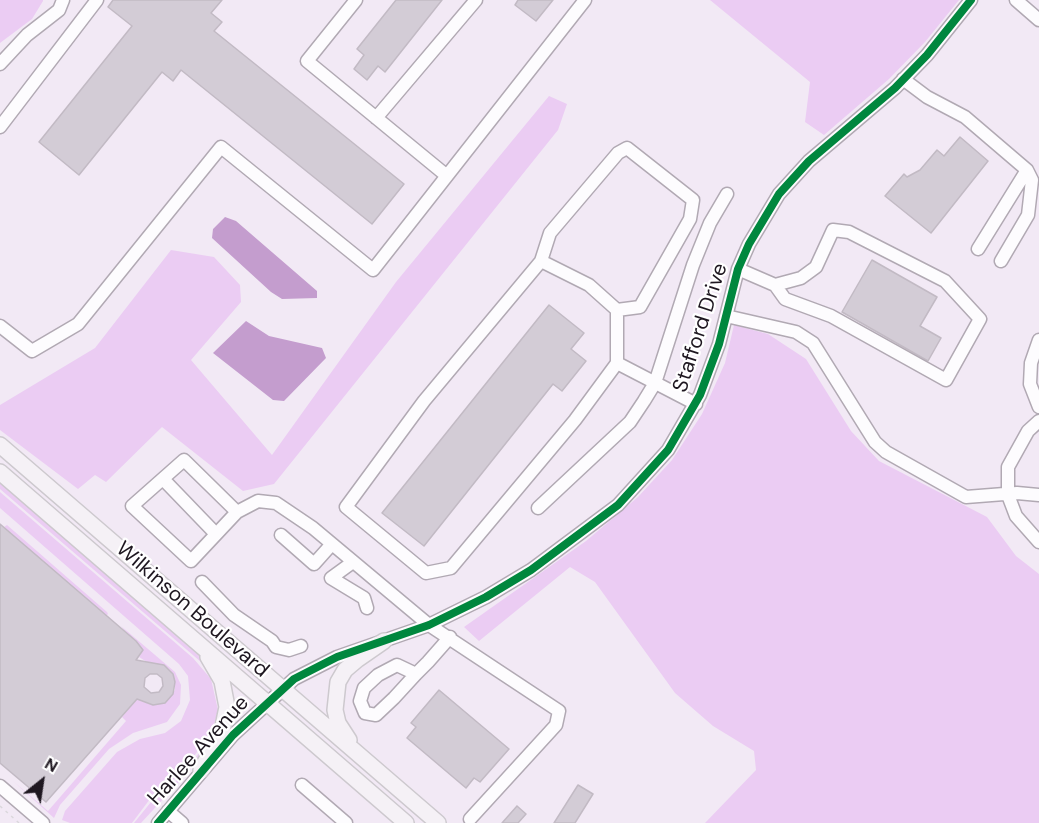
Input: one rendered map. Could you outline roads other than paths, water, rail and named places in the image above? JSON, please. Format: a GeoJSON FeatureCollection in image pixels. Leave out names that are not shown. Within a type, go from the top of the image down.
{"type":"FeatureCollection","features":[{"type":"Feature","properties":{"kind":"main road","name":"Wilkinson Boulevard"},"geometry":{"type":"LineString","coordinates":[[1,449],[438,823]]}},
{"type":"Feature","properties":{"kind":"main road","name":"Wilkinson Boulevard"},"geometry":{"type":"LineString","coordinates":[[0,472],[406,823]]}},
{"type":"Feature","properties":{"kind":"main road"},"geometry":{"type":"LineString","coordinates":[[191,636],[222,681],[227,707],[222,731],[201,770]]}},
{"type":"Feature","properties":{"kind":"main road"},"geometry":{"type":"LineString","coordinates":[[369,763],[339,723],[335,694],[345,670],[384,641]]}},
{"type":"Feature","properties":{"kind":"street"},"geometry":{"type":"LineString","coordinates":[[52,14],[50,7],[53,0]]}},
{"type":"Feature","properties":{"kind":"street"},"geometry":{"type":"LineString","coordinates":[[0,64],[12,48],[59,10],[63,0]]}},
{"type":"Feature","properties":{"kind":"street"},"geometry":{"type":"LineString","coordinates":[[0,127],[96,0]]}},
{"type":"Feature","properties":{"kind":"street"},"geometry":{"type":"LineString","coordinates":[[356,0],[308,61],[447,176]]}},
{"type":"Feature","properties":{"kind":"street"},"geometry":{"type":"LineString","coordinates":[[376,118],[476,0]]}},
{"type":"Feature","properties":{"kind":"street"},"geometry":{"type":"LineString","coordinates":[[0,326],[32,351],[78,324],[221,147],[373,270],[585,0]]}},
{"type":"Feature","properties":{"kind":"street","name":"Stafford Drive"},"geometry":{"type":"LineString","coordinates":[[267,702],[283,688],[338,657],[429,624],[486,597],[531,570],[618,505],[668,450],[696,404],[709,373],[738,270],[760,224],[779,194],[799,171],[903,79],[971,0]]}},
{"type":"Feature","properties":{"kind":"street"},"geometry":{"type":"LineString","coordinates":[[1016,0],[1039,20]]}},
{"type":"Feature","properties":{"kind":"street"},"geometry":{"type":"LineString","coordinates":[[903,79],[927,97],[965,117],[1027,170],[1032,180],[1028,215],[1001,261]]}},
{"type":"Feature","properties":{"kind":"street"},"geometry":{"type":"LineString","coordinates":[[541,261],[589,285],[617,310],[617,363],[575,420],[451,568],[426,573],[346,507],[424,401],[541,261],[550,234],[618,153],[627,148],[693,200],[690,219],[640,307],[617,310]]}},
{"type":"Feature","properties":{"kind":"street"},"geometry":{"type":"LineString","coordinates":[[978,249],[1027,170]]}},
{"type":"Feature","properties":{"kind":"street"},"geometry":{"type":"LineString","coordinates":[[538,508],[630,422],[655,382],[693,265],[710,223],[727,194]]}},
{"type":"Feature","properties":{"kind":"street"},"geometry":{"type":"LineString","coordinates":[[738,270],[775,285],[785,299],[831,316],[946,380],[980,320],[945,281],[849,232],[833,230],[816,267],[801,278],[775,285]]}},
{"type":"Feature","properties":{"kind":"street"},"geometry":{"type":"LineString","coordinates":[[726,316],[796,332],[813,343],[875,442],[886,452],[966,496],[1017,493],[1039,495]]}},
{"type":"Feature","properties":{"kind":"street"},"geometry":{"type":"LineString","coordinates":[[1039,340],[1031,363],[1030,384],[1039,407]]}},
{"type":"Feature","properties":{"kind":"street"},"geometry":{"type":"LineString","coordinates":[[617,363],[696,404]]}},
{"type":"Feature","properties":{"kind":"street"},"geometry":{"type":"LineString","coordinates":[[1039,421],[1029,431],[1008,467],[1008,495],[1016,516],[1039,542]]}},
{"type":"Feature","properties":{"kind":"street"},"geometry":{"type":"LineString","coordinates":[[237,512],[184,460],[132,506],[191,561],[237,512],[258,501],[276,503],[313,528],[429,624],[559,711],[556,725],[470,819]]}},
{"type":"Feature","properties":{"kind":"street"},"geometry":{"type":"LineString","coordinates":[[163,479],[216,534]]}},
{"type":"Feature","properties":{"kind":"street"},"geometry":{"type":"LineString","coordinates":[[281,535],[314,564],[332,545]]}},
{"type":"Feature","properties":{"kind":"street"},"geometry":{"type":"LineString","coordinates":[[353,562],[332,578],[364,598],[367,608]]}},
{"type":"Feature","properties":{"kind":"street"},"geometry":{"type":"LineString","coordinates":[[202,582],[234,615],[276,647],[289,650],[301,646]]}},
{"type":"Feature","properties":{"kind":"street"},"geometry":{"type":"LineString","coordinates":[[416,674],[397,665],[378,675],[364,688],[360,701],[366,713],[376,715],[416,674],[450,637]]}},
{"type":"Feature","properties":{"kind":"street","name":"Harlee Avenue"},"geometry":{"type":"LineString","coordinates":[[158,823],[201,770],[267,702]]}},
{"type":"Feature","properties":{"kind":"street"},"geometry":{"type":"LineString","coordinates":[[302,785],[346,823]]}},
{"type":"Feature","properties":{"kind":"street"},"geometry":{"type":"LineString","coordinates":[[0,786],[43,823]]}},
{"type":"Feature","properties":{"kind":"street"},"geometry":{"type":"LineString","coordinates":[[168,811],[182,823]]}}]}
